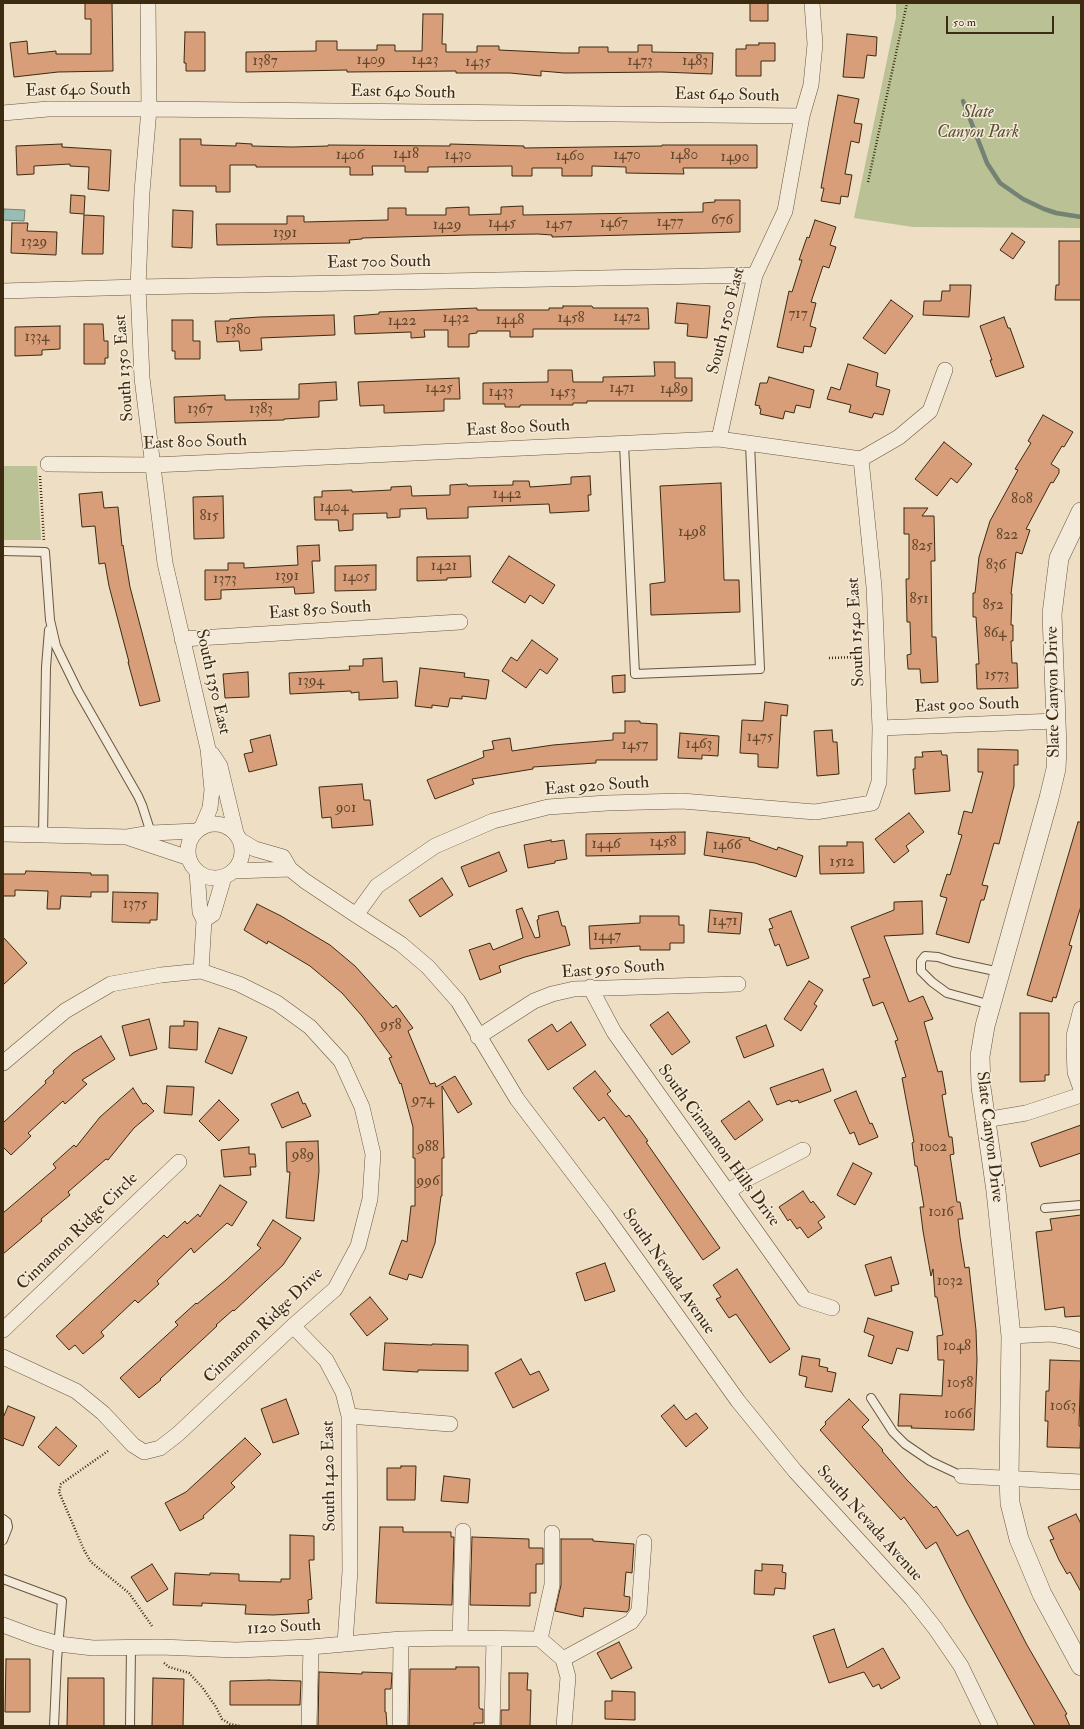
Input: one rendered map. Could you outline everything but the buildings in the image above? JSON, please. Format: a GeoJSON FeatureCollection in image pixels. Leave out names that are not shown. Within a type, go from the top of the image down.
{"type":"FeatureCollection","features":[{"type":"Feature","properties":{"kind":"street","name":"South 1350 East"},"geometry":{"type":"LineString","coordinates":[[148,3],[150,109],[142,192],[138,287],[142,378],[165,564],[208,748],[212,790],[210,808],[200,829]]}},
{"type":"Feature","properties":{"kind":"street","name":"South 1500 East"},"geometry":{"type":"LineString","coordinates":[[718,439],[755,276],[785,211],[802,116],[811,85],[815,44],[812,3]]}},
{"type":"Feature","properties":{"kind":"street","name":"East 640 South"},"geometry":{"type":"LineString","coordinates":[[3,113],[48,109],[150,109],[802,116]]}},
{"type":"Feature","properties":{"kind":"street","name":"East 700 South"},"geometry":{"type":"LineString","coordinates":[[3,291],[138,287],[755,276]]}},
{"type":"Feature","properties":{"kind":"street"},"geometry":{"type":"LineString","coordinates":[[861,459],[899,438],[930,411],[945,370]]}},
{"type":"Feature","properties":{"kind":"street","name":"East 800 South"},"geometry":{"type":"LineString","coordinates":[[44,469],[718,439],[861,459]]}},
{"type":"Feature","properties":{"kind":"street","name":"South 1540 East"},"geometry":{"type":"LineString","coordinates":[[861,459],[874,587],[880,728],[879,782],[872,803]]}},
{"type":"Feature","properties":{"kind":"street","name":"Slate Canyon Drive"},"geometry":{"type":"LineString","coordinates":[[1081,512],[1059,558],[1055,583],[1052,614],[1057,748],[1056,769],[991,1005],[980,1056],[980,1087],[996,1190],[1011,1336],[1010,1503],[1019,1539],[1042,1594],[1081,1666]]}},
{"type":"Feature","properties":{"kind":"street","name":"East 850 South"},"geometry":{"type":"LineString","coordinates":[[182,639],[460,622]]}},
{"type":"Feature","properties":{"kind":"street","name":"East 900 South"},"geometry":{"type":"LineString","coordinates":[[880,728],[1056,721]]}},
{"type":"Feature","properties":{"kind":"street","name":"South 1350 East"},"geometry":{"type":"LineString","coordinates":[[208,748],[220,766],[238,836]]}},
{"type":"Feature","properties":{"kind":"street","name":"East 920 South"},"geometry":{"type":"LineString","coordinates":[[356,915],[377,886],[435,846],[493,821],[548,807],[607,803],[682,801],[814,812],[872,803]]}},
{"type":"Feature","properties":{"kind":"street"},"geometry":{"type":"LineString","coordinates":[[3,834],[127,837],[151,833],[200,829],[211,824],[220,824],[229,827],[238,836],[243,848],[240,864],[230,874],[213,914],[204,920]]}},
{"type":"Feature","properties":{"kind":"street"},"geometry":{"type":"LineString","coordinates":[[3,1063],[65,1011],[111,984],[160,975],[201,971],[204,920],[200,912],[197,872],[189,858],[189,843],[200,829]]}},
{"type":"Feature","properties":{"kind":"street","name":"South Nevada Avenue"},"geometry":{"type":"LineString","coordinates":[[238,836],[255,849],[283,857],[290,869],[401,944],[428,967],[458,1001],[478,1037],[517,1099],[605,1215],[738,1401],[795,1471],[912,1599],[935,1628],[961,1666],[990,1726]]}},
{"type":"Feature","properties":{"kind":"street"},"geometry":{"type":"LineString","coordinates":[[127,837],[189,858]]}},
{"type":"Feature","properties":{"kind":"street"},"geometry":{"type":"LineString","coordinates":[[197,872],[210,878],[263,869],[290,869]]}},
{"type":"Feature","properties":{"kind":"street","name":"Cinnamon Ridge Drive"},"geometry":{"type":"LineString","coordinates":[[3,1357],[76,1391],[103,1413],[133,1445],[144,1452],[160,1448],[178,1434],[293,1326],[335,1289],[358,1246],[370,1199],[373,1154],[362,1107],[341,1061],[310,1027],[277,1003],[240,984],[201,971]]}},
{"type":"Feature","properties":{"kind":"street","name":"East 950 South"},"geometry":{"type":"LineString","coordinates":[[478,1037],[534,1001],[552,994],[574,989],[590,987],[738,984]]}},
{"type":"Feature","properties":{"kind":"street","name":"South Cinnamon Hills Drive"},"geometry":{"type":"LineString","coordinates":[[590,987],[614,1032],[804,1299],[832,1308]]}},
{"type":"Feature","properties":{"kind":"street"},"geometry":{"type":"LineString","coordinates":[[1081,1009],[1074,1036],[1075,1072],[1081,1089]]}},
{"type":"Feature","properties":{"kind":"street"},"geometry":{"type":"LineString","coordinates":[[985,1120],[1026,1113],[1081,1095]]}},
{"type":"Feature","properties":{"kind":"street"},"geometry":{"type":"LineString","coordinates":[[728,1192],[744,1180],[803,1150]]}},
{"type":"Feature","properties":{"kind":"street","name":"Cinnamon Ridge Circle"},"geometry":{"type":"LineString","coordinates":[[3,1330],[179,1162]]}},
{"type":"Feature","properties":{"kind":"street","name":"South 1420 East"},"geometry":{"type":"LineString","coordinates":[[293,1326],[326,1360],[343,1392],[349,1416],[350,1571],[344,1644]]}},
{"type":"Feature","properties":{"kind":"street"},"geometry":{"type":"LineString","coordinates":[[1011,1336],[1050,1334],[1060,1335],[1081,1341]]}},
{"type":"Feature","properties":{"kind":"street"},"geometry":{"type":"LineString","coordinates":[[349,1416],[450,1424]]}},
{"type":"Feature","properties":{"kind":"street"},"geometry":{"type":"LineString","coordinates":[[962,1476],[1081,1482]]}},
{"type":"Feature","properties":{"kind":"street"},"geometry":{"type":"LineString","coordinates":[[460,1638],[463,1531]]}},
{"type":"Feature","properties":{"kind":"street"},"geometry":{"type":"LineString","coordinates":[[552,1533],[552,1585],[540,1639],[563,1659],[568,1677],[564,1726]]}},
{"type":"Feature","properties":{"kind":"street"},"geometry":{"type":"LineString","coordinates":[[563,1659],[631,1622],[639,1611],[644,1542]]}},
{"type":"Feature","properties":{"kind":"street","name":"1120 South"},"geometry":{"type":"LineString","coordinates":[[3,1625],[59,1644],[93,1648],[160,1647],[236,1650],[311,1647],[401,1639],[540,1639]]}},
{"type":"Feature","properties":{"kind":"street"},"geometry":{"type":"LineString","coordinates":[[400,1726],[401,1639]]}},
{"type":"Feature","properties":{"kind":"street"},"geometry":{"type":"LineString","coordinates":[[492,1726],[494,1639]]}},
{"type":"Feature","properties":{"kind":"street"},"geometry":{"type":"LineString","coordinates":[[309,1725],[311,1647]]}},
{"type":"Feature","properties":{"kind":"lane"},"geometry":{"type":"LineString","coordinates":[[624,444],[635,674],[760,669],[750,444]]}},
{"type":"Feature","properties":{"kind":"lane"},"geometry":{"type":"LineString","coordinates":[[3,551],[45,552],[50,620],[56,646],[78,691],[138,796],[151,833]]}},
{"type":"Feature","properties":{"kind":"lane"},"geometry":{"type":"LineString","coordinates":[[43,835],[46,667],[50,620]]}},
{"type":"Feature","properties":{"kind":"lane"},"geometry":{"type":"LineString","coordinates":[[991,1005],[948,993],[932,982],[921,971],[921,961],[926,956],[938,957],[953,962],[1000,972]]}},
{"type":"Feature","properties":{"kind":"lane"},"geometry":{"type":"LineString","coordinates":[[1045,1208],[1081,1205]]}},
{"type":"Feature","properties":{"kind":"lane"},"geometry":{"type":"LineString","coordinates":[[871,1398],[893,1432],[905,1444],[930,1461],[962,1476]]}},
{"type":"Feature","properties":{"kind":"lane"},"geometry":{"type":"LineString","coordinates":[[3,1519],[7,1522],[8,1527],[3,1540]]}},
{"type":"Feature","properties":{"kind":"lane"},"geometry":{"type":"LineString","coordinates":[[3,1579],[62,1601],[54,1726]]}},
{"type":"Feature","properties":{"kind":"lane"},"geometry":{"type":"LineString","coordinates":[[130,1726],[131,1648]]}},
{"type":"Feature","properties":{"kind":"path"},"geometry":{"type":"LineString","coordinates":[[868,182],[908,3]]}},
{"type":"Feature","properties":{"kind":"path"},"geometry":{"type":"LineString","coordinates":[[44,469],[44,541]]}},
{"type":"Feature","properties":{"kind":"path"},"geometry":{"type":"LineString","coordinates":[[829,658],[857,657]]}},
{"type":"Feature","properties":{"kind":"path"},"geometry":{"type":"LineString","coordinates":[[108,1451],[60,1484],[59,1492],[84,1550],[92,1562],[129,1593],[152,1626]]}},
{"type":"Feature","properties":{"kind":"path"},"geometry":{"type":"LineString","coordinates":[[164,1663],[169,1667],[189,1674],[202,1687],[216,1707],[222,1719],[230,1724],[240,1726]]}},
{"type":"Feature","properties":{"kind":"green space","name":"Slate Canyon Park"},"geometry":{"type":"Polygon","coordinates":[[[896,3],[1081,3],[1081,228],[913,227],[854,218],[896,17],[896,3]]]}},
{"type":"Feature","properties":{"kind":"green space"},"geometry":{"type":"Polygon","coordinates":[[[3,466],[37,466],[41,540],[3,540],[3,466]]]}},
{"type":"Feature","properties":{"kind":"water"},"geometry":{"type":"Polygon","coordinates":[[[4,209],[25,210],[24,221],[3,220],[4,209]]]}},
{"type":"Feature","properties":{"kind":"waterway"},"geometry":{"type":"LineString","coordinates":[[963,101],[987,163],[1000,183],[1023,199],[1044,209],[1056,213],[1081,217]]}}]}
